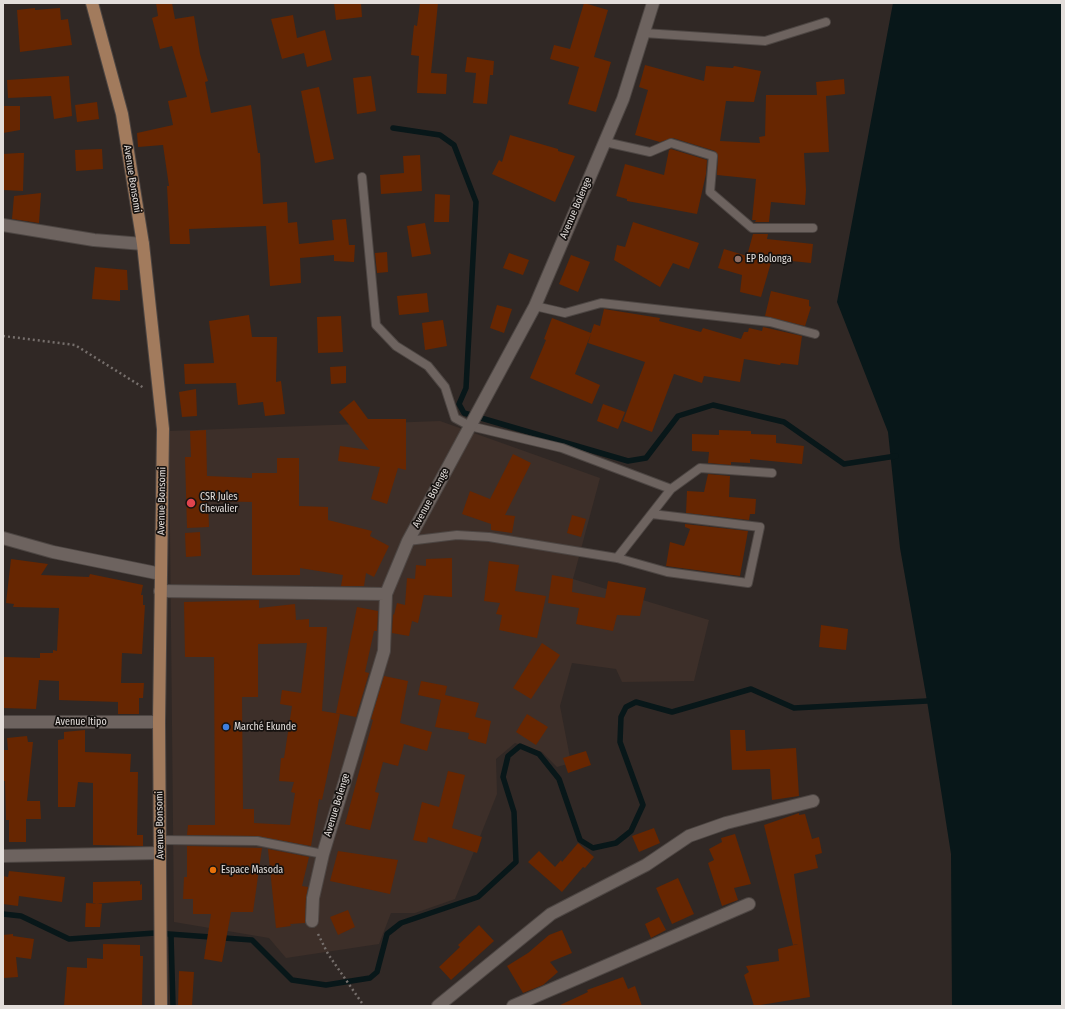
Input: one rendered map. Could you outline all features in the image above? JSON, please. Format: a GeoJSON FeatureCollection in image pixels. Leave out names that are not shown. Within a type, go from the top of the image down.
{"type":"FeatureCollection","features":[{"type":"Feature","properties":{"kind":"main road","name":"Avenue Bonsomi"},"geometry":{"type":"LineString","coordinates":[[92,3],[122,114],[143,244],[163,429],[159,722],[162,902],[161,1006]]}},
{"type":"Feature","properties":{"kind":"street","name":"Avenue Bolenge"},"geometry":{"type":"LineString","coordinates":[[312,921],[313,898],[323,854],[384,651],[386,594],[408,541],[535,306],[623,99],[653,3]]}},
{"type":"Feature","properties":{"kind":"street"},"geometry":{"type":"LineString","coordinates":[[3,226],[94,240],[143,244]]}},
{"type":"Feature","properties":{"kind":"street"},"geometry":{"type":"LineString","coordinates":[[3,538],[53,552],[161,574]]}},
{"type":"Feature","properties":{"kind":"street"},"geometry":{"type":"LineString","coordinates":[[160,591],[386,594]]}},
{"type":"Feature","properties":{"kind":"street","name":"Avenue Itipo"},"geometry":{"type":"LineString","coordinates":[[3,722],[159,722]]}},
{"type":"Feature","properties":{"kind":"street"},"geometry":{"type":"LineString","coordinates":[[438,1006],[551,914],[646,865],[689,836],[726,823],[813,801]]}},
{"type":"Feature","properties":{"kind":"street"},"geometry":{"type":"LineString","coordinates":[[3,856],[160,853]]}},
{"type":"Feature","properties":{"kind":"street"},"geometry":{"type":"LineString","coordinates":[[513,1006],[749,904]]}},
{"type":"Feature","properties":{"kind":"lane"},"geometry":{"type":"LineString","coordinates":[[644,34],[765,41],[826,22]]}},
{"type":"Feature","properties":{"kind":"lane"},"geometry":{"type":"LineString","coordinates":[[605,142],[650,152],[671,143],[714,156],[710,192],[752,228],[813,228]]}},
{"type":"Feature","properties":{"kind":"lane"},"geometry":{"type":"LineString","coordinates":[[362,177],[376,326],[396,346],[428,366],[445,387],[455,418],[470,425],[562,448],[671,490]]}},
{"type":"Feature","properties":{"kind":"lane"},"geometry":{"type":"LineString","coordinates":[[535,306],[565,313],[601,303],[770,322],[815,334]]}},
{"type":"Feature","properties":{"kind":"lane"},"geometry":{"type":"LineString","coordinates":[[617,558],[671,490],[700,468],[772,473]]}},
{"type":"Feature","properties":{"kind":"lane"},"geometry":{"type":"LineString","coordinates":[[408,541],[457,535],[489,537],[617,558],[667,572],[748,582],[760,527],[652,514]]}},
{"type":"Feature","properties":{"kind":"lane"},"geometry":{"type":"LineString","coordinates":[[160,840],[257,841],[323,854]]}},
{"type":"Feature","properties":{"kind":"path"},"geometry":{"type":"LineString","coordinates":[[3,336],[75,345],[160,398]]}},
{"type":"Feature","properties":{"kind":"path"},"geometry":{"type":"LineString","coordinates":[[312,921],[328,954],[364,1006]]}},
{"type":"Feature","properties":{"kind":"shaded area"},"geometry":{"type":"Polygon","coordinates":[[[893,3],[1062,3],[1062,1006],[952,1006],[951,854],[927,701],[900,548],[888,432],[837,302],[893,3]]]}},
{"type":"Feature","properties":{"kind":"shaded area"},"geometry":{"type":"Polygon","coordinates":[[[440,421],[600,478],[573,579],[709,620],[694,681],[622,682],[616,669],[572,663],[560,706],[571,763],[557,767],[542,752],[515,743],[496,759],[497,794],[455,899],[415,913],[391,913],[379,944],[286,958],[269,938],[174,922],[169,431],[440,421]]]}},
{"type":"Feature","properties":{"kind":"building"},"geometry":{"type":"Polygon","coordinates":[[[156,3],[172,3],[175,19],[194,16],[200,54],[208,81],[205,82],[211,113],[251,105],[258,153],[260,153],[263,204],[287,202],[288,223],[297,222],[299,244],[334,240],[332,220],[346,219],[349,245],[355,245],[354,262],[334,261],[334,255],[300,258],[301,283],[270,286],[266,226],[189,229],[190,244],[170,244],[167,186],[169,186],[163,145],[138,147],[137,133],[173,125],[168,101],[187,97],[172,46],[160,49],[152,18],[158,16],[156,3]]]}},
{"type":"Feature","properties":{"kind":"building"},"geometry":{"type":"Polygon","coordinates":[[[334,3],[361,3],[362,17],[336,20],[334,3]]]}},
{"type":"Feature","properties":{"kind":"building"},"geometry":{"type":"Polygon","coordinates":[[[420,3],[438,3],[431,73],[447,74],[446,94],[417,93],[419,56],[411,55],[414,25],[417,26],[420,3]]]}},
{"type":"Feature","properties":{"kind":"building"},"geometry":{"type":"Polygon","coordinates":[[[584,3],[608,10],[594,57],[611,62],[596,112],[568,104],[579,67],[550,59],[554,45],[570,49],[584,3]]]}},
{"type":"Feature","properties":{"kind":"building"},"geometry":{"type":"Polygon","coordinates":[[[35,8],[35,10],[60,8],[61,20],[68,19],[72,45],[20,52],[17,10],[35,8]]]}},
{"type":"Feature","properties":{"kind":"building"},"geometry":{"type":"Polygon","coordinates":[[[293,15],[297,38],[325,30],[332,60],[307,67],[304,53],[282,59],[271,19],[293,15]]]}},
{"type":"Feature","properties":{"kind":"building"},"geometry":{"type":"Polygon","coordinates":[[[467,57],[494,61],[493,75],[490,75],[487,104],[473,103],[476,73],[465,72],[467,57]]]}},
{"type":"Feature","properties":{"kind":"building"},"geometry":{"type":"Polygon","coordinates":[[[645,65],[704,81],[706,66],[733,68],[734,66],[761,71],[754,102],[726,101],[720,141],[760,143],[759,137],[765,136],[766,95],[817,95],[816,82],[844,79],[845,94],[826,96],[829,152],[804,153],[806,190],[805,205],[771,202],[769,222],[755,222],[756,220],[752,220],[756,179],[717,175],[718,156],[715,151],[673,138],[660,142],[635,135],[648,90],[639,87],[645,65]]]}},
{"type":"Feature","properties":{"kind":"building"},"geometry":{"type":"Polygon","coordinates":[[[69,76],[72,116],[54,119],[51,96],[8,98],[7,80],[69,76]]]}},
{"type":"Feature","properties":{"kind":"building"},"geometry":{"type":"Polygon","coordinates":[[[371,76],[376,111],[357,114],[353,78],[371,76]]]}},
{"type":"Feature","properties":{"kind":"building"},"geometry":{"type":"Polygon","coordinates":[[[319,87],[334,159],[315,163],[301,91],[319,87]]]}},
{"type":"Feature","properties":{"kind":"building"},"geometry":{"type":"Polygon","coordinates":[[[97,102],[99,119],[77,122],[75,105],[97,102]]]}},
{"type":"Feature","properties":{"kind":"building"},"geometry":{"type":"Polygon","coordinates":[[[3,106],[20,106],[20,130],[3,133],[3,106]]]}},
{"type":"Feature","properties":{"kind":"building"},"geometry":{"type":"Polygon","coordinates":[[[510,135],[558,149],[558,151],[575,156],[555,202],[492,174],[499,160],[502,162],[510,135]]]}},
{"type":"Feature","properties":{"kind":"building"},"geometry":{"type":"Polygon","coordinates":[[[102,149],[103,169],[76,171],[75,150],[102,149]]]}},
{"type":"Feature","properties":{"kind":"building"},"geometry":{"type":"Polygon","coordinates":[[[671,149],[707,160],[706,174],[697,214],[627,201],[627,199],[616,196],[625,164],[664,175],[669,150],[671,149]]]}},
{"type":"Feature","properties":{"kind":"building"},"geometry":{"type":"Polygon","coordinates":[[[24,153],[23,191],[3,190],[3,154],[24,153]]]}},
{"type":"Feature","properties":{"kind":"building"},"geometry":{"type":"Polygon","coordinates":[[[420,155],[422,191],[381,194],[380,175],[404,173],[403,156],[420,155]]]}},
{"type":"Feature","properties":{"kind":"building"},"geometry":{"type":"Polygon","coordinates":[[[41,193],[39,223],[12,219],[14,196],[41,193]]]}},
{"type":"Feature","properties":{"kind":"building"},"geometry":{"type":"Polygon","coordinates":[[[435,194],[450,195],[449,222],[434,222],[435,194]]]}},
{"type":"Feature","properties":{"kind":"building"},"geometry":{"type":"Polygon","coordinates":[[[633,222],[699,243],[689,269],[673,263],[660,287],[614,260],[617,245],[625,247],[633,222]]]}},
{"type":"Feature","properties":{"kind":"building"},"geometry":{"type":"Polygon","coordinates":[[[425,223],[431,254],[412,257],[407,226],[425,223]]]}},
{"type":"Feature","properties":{"kind":"building"},"geometry":{"type":"Polygon","coordinates":[[[753,234],[768,234],[767,239],[813,244],[811,263],[772,259],[761,297],[740,292],[742,275],[718,268],[724,249],[747,256],[753,234]]]}},
{"type":"Feature","properties":{"kind":"building"},"geometry":{"type":"Polygon","coordinates":[[[387,252],[388,272],[377,273],[375,253],[387,252]]]}},
{"type":"Feature","properties":{"kind":"building"},"geometry":{"type":"Polygon","coordinates":[[[509,253],[529,260],[523,275],[503,268],[509,253]]]}},
{"type":"Feature","properties":{"kind":"building"},"geometry":{"type":"Polygon","coordinates":[[[571,255],[590,262],[578,292],[559,284],[571,255]]]}},
{"type":"Feature","properties":{"kind":"building"},"geometry":{"type":"Polygon","coordinates":[[[95,267],[127,270],[128,290],[120,290],[120,301],[92,299],[95,267]]]}},
{"type":"Feature","properties":{"kind":"building"},"geometry":{"type":"Polygon","coordinates":[[[771,291],[809,300],[809,306],[811,307],[805,326],[765,316],[771,291]]]}},
{"type":"Feature","properties":{"kind":"building"},"geometry":{"type":"Polygon","coordinates":[[[427,293],[429,312],[399,315],[397,296],[427,293]]]}},
{"type":"Feature","properties":{"kind":"building"},"geometry":{"type":"Polygon","coordinates":[[[497,305],[512,309],[504,333],[490,328],[497,305]]]}},
{"type":"Feature","properties":{"kind":"building"},"geometry":{"type":"Polygon","coordinates":[[[604,309],[660,318],[659,321],[701,332],[703,328],[741,339],[744,332],[748,332],[749,328],[762,331],[763,327],[802,336],[798,365],[781,363],[780,365],[744,359],[740,382],[704,376],[702,383],[674,374],[652,432],[623,421],[645,362],[588,343],[591,334],[575,374],[600,385],[592,404],[530,378],[546,340],[544,339],[552,318],[591,333],[594,324],[600,326],[604,309]]]}},
{"type":"Feature","properties":{"kind":"building"},"geometry":{"type":"Polygon","coordinates":[[[249,315],[252,337],[277,337],[276,382],[281,381],[285,414],[265,416],[263,402],[238,405],[236,383],[185,384],[184,364],[214,363],[209,321],[249,315]]]}},
{"type":"Feature","properties":{"kind":"building"},"geometry":{"type":"Polygon","coordinates":[[[341,316],[343,352],[318,353],[317,317],[341,316]]]}},
{"type":"Feature","properties":{"kind":"building"},"geometry":{"type":"Polygon","coordinates":[[[443,320],[447,346],[425,350],[422,323],[443,320]]]}},
{"type":"Feature","properties":{"kind":"building"},"geometry":{"type":"Polygon","coordinates":[[[346,366],[346,383],[331,384],[330,367],[346,366]]]}},
{"type":"Feature","properties":{"kind":"building"},"geometry":{"type":"Polygon","coordinates":[[[196,389],[197,416],[182,417],[179,392],[196,389]]]}},
{"type":"Feature","properties":{"kind":"building"},"geometry":{"type":"Polygon","coordinates":[[[354,400],[368,419],[406,419],[406,470],[398,468],[387,504],[371,499],[380,467],[338,461],[340,446],[369,450],[339,412],[354,400]]]}},
{"type":"Feature","properties":{"kind":"building"},"geometry":{"type":"Polygon","coordinates":[[[603,404],[625,412],[618,429],[597,421],[603,404]]]}},
{"type":"Feature","properties":{"kind":"building"},"geometry":{"type":"Polygon","coordinates":[[[206,430],[207,476],[252,478],[252,473],[277,473],[277,458],[299,458],[299,506],[328,507],[328,520],[372,531],[370,536],[389,546],[374,577],[366,573],[364,586],[341,586],[343,575],[300,568],[300,575],[252,575],[252,502],[208,501],[209,527],[187,528],[185,457],[191,457],[190,431],[206,430]]]}},
{"type":"Feature","properties":{"kind":"building"},"geometry":{"type":"Polygon","coordinates":[[[719,430],[751,431],[751,434],[776,435],[776,443],[804,446],[802,464],[750,459],[750,463],[731,462],[731,465],[708,463],[709,452],[692,451],[692,434],[719,435],[719,430]]]}},
{"type":"Feature","properties":{"kind":"building"},"geometry":{"type":"Polygon","coordinates":[[[513,454],[531,463],[505,515],[515,516],[512,533],[491,530],[491,524],[462,514],[470,491],[490,499],[513,454]]]}},
{"type":"Feature","properties":{"kind":"building"},"geometry":{"type":"Polygon","coordinates":[[[708,474],[730,476],[729,497],[756,499],[755,514],[750,514],[749,520],[686,513],[687,491],[704,492],[708,474]]]}},
{"type":"Feature","properties":{"kind":"building"},"geometry":{"type":"Polygon","coordinates":[[[572,515],[586,519],[581,537],[567,533],[572,515]]]}},
{"type":"Feature","properties":{"kind":"building"},"geometry":{"type":"Polygon","coordinates":[[[685,524],[748,531],[740,576],[666,566],[670,542],[684,546],[690,529],[685,527],[685,524]]]}},
{"type":"Feature","properties":{"kind":"building"},"geometry":{"type":"Polygon","coordinates":[[[200,532],[201,556],[186,557],[185,533],[200,532]]]}},
{"type":"Feature","properties":{"kind":"building"},"geometry":{"type":"Polygon","coordinates":[[[452,558],[452,597],[424,595],[418,623],[412,621],[409,636],[392,633],[393,614],[394,615],[397,603],[405,605],[407,578],[415,579],[416,565],[426,566],[426,559],[452,558]]]}},
{"type":"Feature","properties":{"kind":"building"},"geometry":{"type":"Polygon","coordinates":[[[11,559],[48,564],[41,575],[89,577],[90,574],[143,585],[141,595],[143,595],[143,605],[145,605],[142,654],[122,653],[121,683],[144,683],[143,698],[139,698],[139,714],[118,714],[118,702],[59,700],[59,681],[39,680],[36,709],[3,708],[4,657],[40,658],[40,653],[53,653],[53,650],[57,651],[59,608],[13,607],[14,604],[6,603],[11,559]]]}},
{"type":"Feature","properties":{"kind":"building"},"geometry":{"type":"Polygon","coordinates":[[[489,561],[519,565],[515,591],[546,596],[537,638],[499,630],[502,615],[496,614],[500,603],[484,601],[489,561]]]}},
{"type":"Feature","properties":{"kind":"building"},"geometry":{"type":"Polygon","coordinates":[[[552,575],[573,579],[572,592],[605,598],[608,581],[646,588],[640,616],[617,615],[613,631],[576,624],[579,608],[548,603],[552,575]]]}},
{"type":"Feature","properties":{"kind":"building"},"geometry":{"type":"Polygon","coordinates":[[[259,600],[259,608],[295,604],[296,620],[309,619],[309,627],[327,627],[322,711],[340,714],[322,800],[319,799],[311,846],[257,836],[187,835],[188,825],[215,825],[214,657],[185,657],[184,602],[259,600]],[[307,643],[258,644],[258,697],[242,697],[243,809],[254,809],[254,823],[290,825],[295,793],[291,792],[294,782],[279,781],[281,758],[284,758],[292,706],[280,704],[282,690],[301,693],[307,643]]]}},
{"type":"Feature","properties":{"kind":"building"},"geometry":{"type":"Polygon","coordinates":[[[357,607],[378,611],[377,631],[374,631],[365,672],[369,673],[356,717],[336,713],[357,607]]]}},
{"type":"Feature","properties":{"kind":"building"},"geometry":{"type":"Polygon","coordinates":[[[821,625],[848,629],[846,650],[819,647],[821,625]]]}},
{"type":"Feature","properties":{"kind":"building"},"geometry":{"type":"Polygon","coordinates":[[[542,643],[560,655],[531,699],[513,688],[542,643]]]}},
{"type":"Feature","properties":{"kind":"building"},"geometry":{"type":"Polygon","coordinates":[[[384,676],[408,681],[400,723],[432,732],[427,751],[404,744],[398,766],[383,762],[375,792],[379,793],[370,830],[345,824],[373,720],[371,719],[384,676]]]}},
{"type":"Feature","properties":{"kind":"building"},"geometry":{"type":"Polygon","coordinates":[[[421,681],[447,686],[445,695],[479,703],[475,717],[491,721],[486,744],[468,739],[469,733],[435,727],[441,700],[418,695],[421,681]]]}},
{"type":"Feature","properties":{"kind":"building"},"geometry":{"type":"Polygon","coordinates":[[[527,714],[548,727],[536,745],[516,732],[527,714]]]}},
{"type":"Feature","properties":{"kind":"building"},"geometry":{"type":"Polygon","coordinates":[[[85,730],[85,752],[131,754],[130,772],[138,772],[137,835],[143,835],[143,846],[93,845],[93,783],[78,782],[75,807],[58,807],[58,740],[64,739],[64,732],[85,730]]]}},
{"type":"Feature","properties":{"kind":"building"},"geometry":{"type":"Polygon","coordinates":[[[730,730],[745,730],[746,751],[796,748],[799,796],[772,800],[770,769],[732,770],[730,730]]]}},
{"type":"Feature","properties":{"kind":"building"},"geometry":{"type":"Polygon","coordinates":[[[27,736],[28,742],[33,742],[27,801],[40,801],[41,819],[26,819],[26,842],[9,842],[9,820],[6,820],[5,781],[3,781],[3,750],[8,750],[7,738],[27,736]]]}},
{"type":"Feature","properties":{"kind":"building"},"geometry":{"type":"Polygon","coordinates":[[[586,751],[591,765],[568,773],[563,758],[586,751]]]}},
{"type":"Feature","properties":{"kind":"building"},"geometry":{"type":"Polygon","coordinates":[[[448,771],[465,775],[452,828],[482,837],[477,853],[428,837],[427,843],[413,840],[422,802],[439,807],[448,771]]]}},
{"type":"Feature","properties":{"kind":"building"},"geometry":{"type":"Polygon","coordinates":[[[799,813],[799,815],[805,814],[812,839],[819,837],[822,853],[815,855],[818,868],[794,874],[810,997],[754,1006],[744,975],[749,972],[746,966],[779,961],[778,949],[798,944],[793,945],[764,825],[799,813]]]}},
{"type":"Feature","properties":{"kind":"building"},"geometry":{"type":"Polygon","coordinates":[[[654,828],[660,843],[639,852],[632,836],[654,828]]]}},
{"type":"Feature","properties":{"kind":"building"},"geometry":{"type":"Polygon","coordinates":[[[735,834],[751,884],[734,888],[738,900],[722,906],[708,863],[714,860],[709,849],[722,842],[721,838],[735,834]]]}},
{"type":"Feature","properties":{"kind":"building"},"geometry":{"type":"Polygon","coordinates":[[[578,843],[594,857],[585,868],[583,867],[562,892],[528,862],[539,851],[555,867],[561,860],[562,862],[578,843]]]}},
{"type":"Feature","properties":{"kind":"building"},"geometry":{"type":"Polygon","coordinates":[[[187,846],[262,848],[253,912],[231,912],[222,962],[204,959],[211,914],[193,914],[193,899],[183,899],[184,877],[187,877],[187,846]]]}},
{"type":"Feature","properties":{"kind":"building"},"geometry":{"type":"Polygon","coordinates":[[[268,849],[309,857],[302,886],[308,887],[305,923],[290,924],[291,926],[276,928],[268,849]]]}},
{"type":"Feature","properties":{"kind":"building"},"geometry":{"type":"Polygon","coordinates":[[[338,851],[398,860],[390,894],[330,881],[338,851]]]}},
{"type":"Feature","properties":{"kind":"building"},"geometry":{"type":"Polygon","coordinates":[[[9,871],[65,877],[62,902],[19,896],[18,906],[3,904],[3,876],[8,877],[9,871]]]}},
{"type":"Feature","properties":{"kind":"building"},"geometry":{"type":"Polygon","coordinates":[[[678,878],[694,914],[672,924],[656,888],[678,878]]]}},
{"type":"Feature","properties":{"kind":"building"},"geometry":{"type":"Polygon","coordinates":[[[140,881],[140,885],[142,884],[142,900],[93,904],[93,882],[140,881]]]}},
{"type":"Feature","properties":{"kind":"building"},"geometry":{"type":"Polygon","coordinates":[[[86,903],[102,904],[100,927],[85,927],[86,903]]]}},
{"type":"Feature","properties":{"kind":"building"},"geometry":{"type":"Polygon","coordinates":[[[348,910],[355,927],[338,935],[330,917],[348,910]]]}},
{"type":"Feature","properties":{"kind":"building"},"geometry":{"type":"Polygon","coordinates":[[[659,917],[666,930],[651,938],[645,924],[659,917]]]}},
{"type":"Feature","properties":{"kind":"building"},"geometry":{"type":"Polygon","coordinates":[[[479,925],[494,941],[451,980],[439,967],[460,947],[458,945],[479,925]]]}},
{"type":"Feature","properties":{"kind":"building"},"geometry":{"type":"Polygon","coordinates":[[[562,930],[572,953],[550,962],[558,972],[543,985],[523,993],[507,966],[528,953],[549,935],[562,930]]]}},
{"type":"Feature","properties":{"kind":"building"},"geometry":{"type":"Polygon","coordinates":[[[13,934],[13,936],[34,939],[31,959],[16,957],[18,977],[4,978],[3,935],[13,934]]]}},
{"type":"Feature","properties":{"kind":"building"},"geometry":{"type":"Polygon","coordinates":[[[103,944],[140,945],[140,956],[143,956],[142,1006],[64,1006],[67,967],[87,968],[87,958],[103,959],[103,944]]]}},
{"type":"Feature","properties":{"kind":"building"},"geometry":{"type":"Polygon","coordinates":[[[179,971],[194,972],[192,1006],[178,1006],[179,971]]]}},
{"type":"Feature","properties":{"kind":"building"},"geometry":{"type":"Polygon","coordinates":[[[623,977],[628,989],[635,986],[642,1006],[558,1006],[588,992],[587,990],[623,977]]]}},
{"type":"Feature","properties":{"kind":"waterway"},"geometry":{"type":"LineString","coordinates":[[393,128],[440,135],[454,145],[476,202],[466,388],[459,404],[464,413],[628,461],[646,458],[678,416],[713,405],[784,422],[844,464],[896,456]]}},
{"type":"Feature","properties":{"kind":"waterway"},"geometry":{"type":"LineString","coordinates":[[3,914],[21,916],[69,939],[155,933],[252,940],[292,980],[326,985],[370,978],[377,972],[387,934],[401,923],[478,897],[516,862],[514,812],[503,777],[508,756],[520,746],[539,754],[559,779],[580,840],[593,848],[616,843],[631,831],[643,805],[620,742],[621,717],[626,707],[636,702],[672,712],[751,689],[794,708],[927,701]]}},
{"type":"Feature","properties":{"kind":"waterway"},"geometry":{"type":"LineString","coordinates":[[171,935],[173,1006]]}},
{"type":"Feature","properties":{"kind":"place","name":"EP Bolonga"},"geometry":{"type":"Point","coordinates":[738,259]}},
{"type":"Feature","properties":{"kind":"place","name":"CSR Jules Chevalier"},"geometry":{"type":"Point","coordinates":[191,503]}},
{"type":"Feature","properties":{"kind":"place","name":"Marché Ekunde"},"geometry":{"type":"Point","coordinates":[226,727]}},
{"type":"Feature","properties":{"kind":"place","name":"Espace Masoda"},"geometry":{"type":"Point","coordinates":[213,870]}}]}
